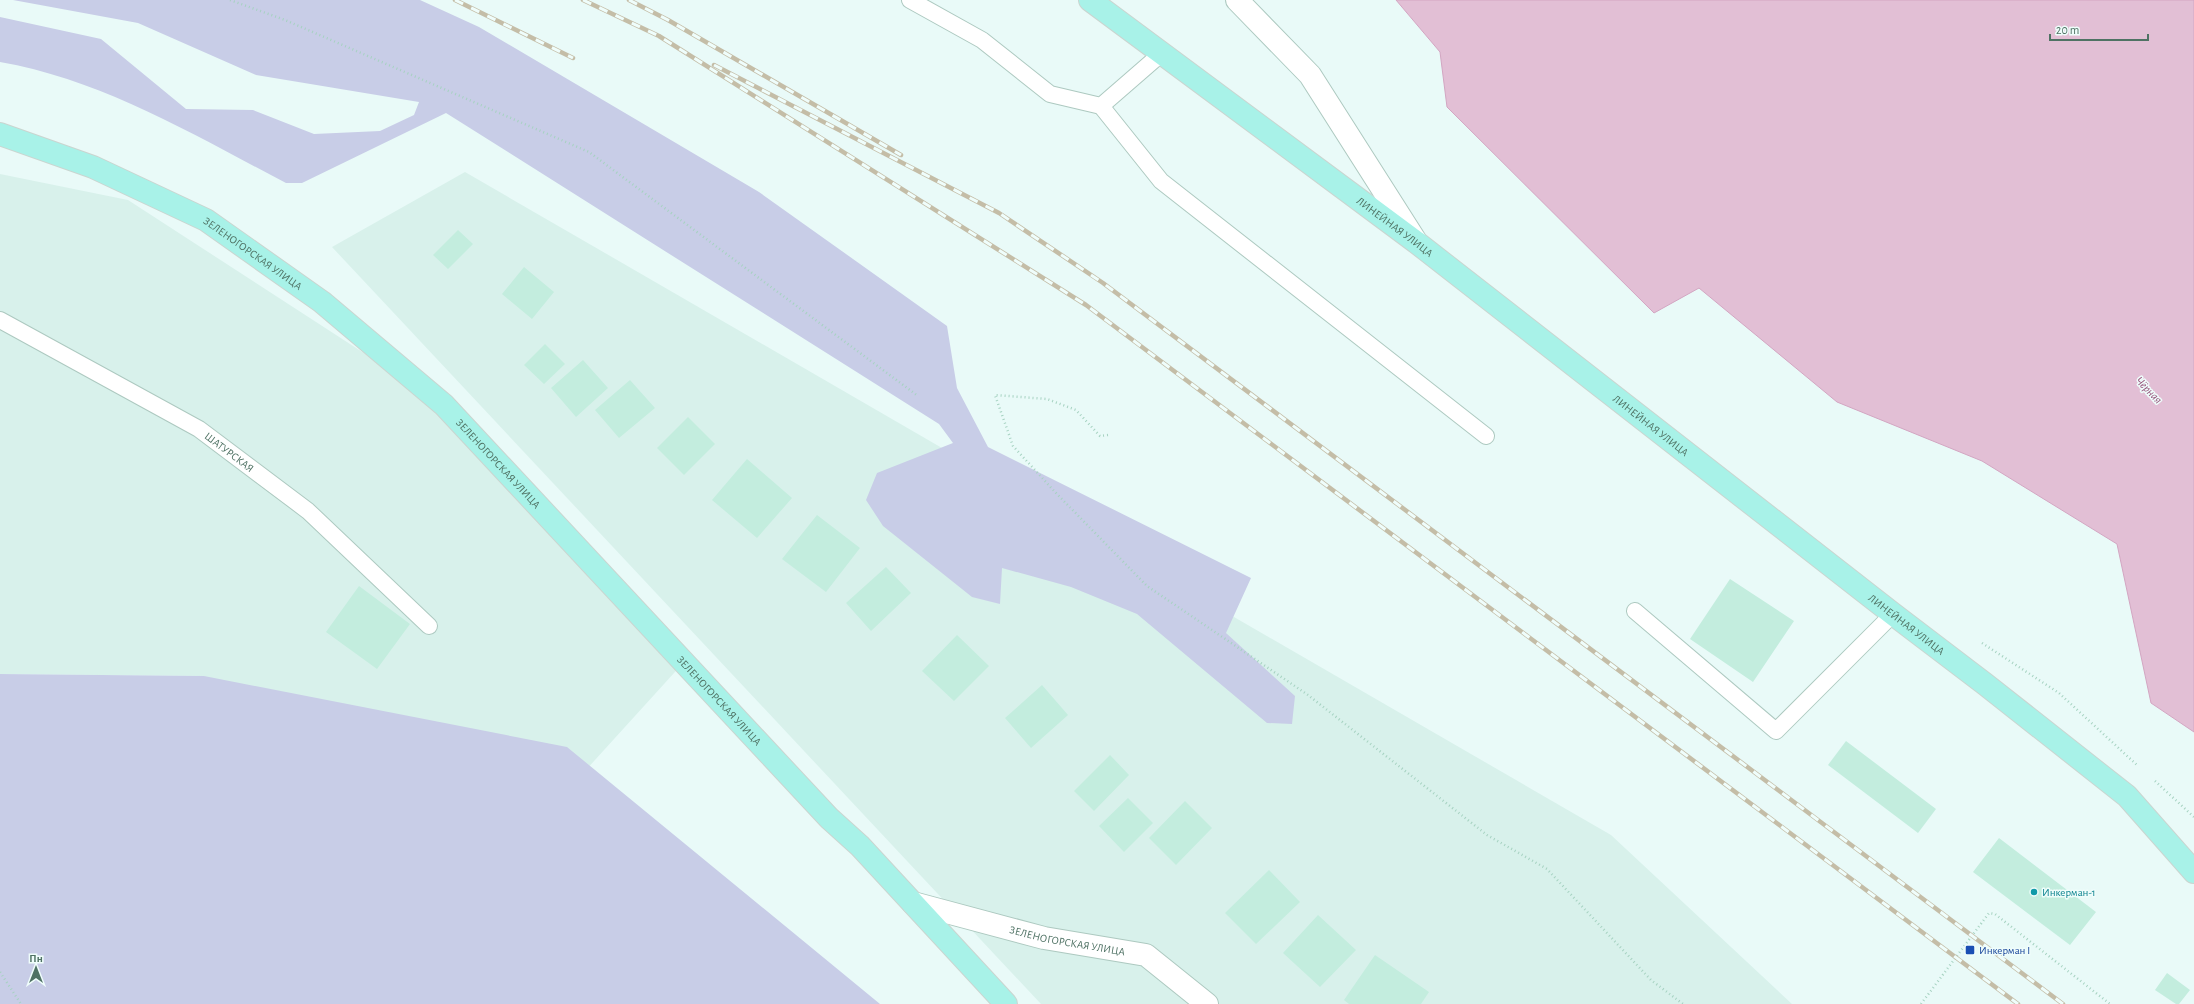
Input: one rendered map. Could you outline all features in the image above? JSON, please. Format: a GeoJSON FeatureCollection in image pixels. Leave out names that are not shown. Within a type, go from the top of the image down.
{"type":"FeatureCollection","features":[{"type":"Feature","properties":{"kind":"main road","name":"ЛИНЕЙНАЯ УЛИЦА"},"geometry":{"type":"LineString","coordinates":[[1090,0],[1416,242],[2127,796],[2194,872]]}},
{"type":"Feature","properties":{"kind":"main road","name":"ЗЕЛЕНОГОРСКАЯ УЛИЦА"},"geometry":{"type":"LineString","coordinates":[[0,134],[93,167],[206,220],[322,302],[444,405],[829,818],[860,846],[1006,1004]]}},
{"type":"Feature","properties":{"kind":"street"},"geometry":{"type":"LineString","coordinates":[[1237,0],[1310,75],[1416,242]]}},
{"type":"Feature","properties":{"kind":"street","name":"ЗЕЛЕНОГОРСКАЯ УЛИЦА"},"geometry":{"type":"LineString","coordinates":[[913,903],[1044,938],[1146,955],[1207,1004]]}},
{"type":"Feature","properties":{"kind":"lane"},"geometry":{"type":"LineString","coordinates":[[910,0],[982,40],[1050,94],[1101,106],[1161,181],[1486,436]]}},
{"type":"Feature","properties":{"kind":"lane"},"geometry":{"type":"LineString","coordinates":[[1101,106],[1162,53]]}},
{"type":"Feature","properties":{"kind":"lane","name":"ШАТУРСКАЯ"},"geometry":{"type":"LineString","coordinates":[[0,320],[199,429],[308,511],[429,626]]}},
{"type":"Feature","properties":{"kind":"lane"},"geometry":{"type":"LineString","coordinates":[[1634,611],[1776,731],[1893,614]]}},
{"type":"Feature","properties":{"kind":"path"},"geometry":{"type":"LineString","coordinates":[[230,0],[285,20],[589,152],[918,396]]}},
{"type":"Feature","properties":{"kind":"path"},"geometry":{"type":"LineString","coordinates":[[1108,435],[1100,436],[1076,410],[1047,399],[995,395],[1013,446],[1055,492],[1148,586],[1308,695],[1487,835],[1547,869],[1650,980],[1683,1004]]}},
{"type":"Feature","properties":{"kind":"path"},"geometry":{"type":"LineString","coordinates":[[1980,642],[2059,693],[2141,769]]}},
{"type":"Feature","properties":{"kind":"path"},"geometry":{"type":"LineString","coordinates":[[2153,780],[2194,817]]}},
{"type":"Feature","properties":{"kind":"path"},"geometry":{"type":"LineString","coordinates":[[1921,1004],[1989,913],[1994,914],[2110,1004]]}},
{"type":"Feature","properties":{"kind":"path"},"geometry":{"type":"LineString","coordinates":[[0,972],[21,1004]]}},
{"type":"Feature","properties":{"kind":"shaded area"},"geometry":{"type":"Polygon","coordinates":[[[13,0],[420,0],[479,27],[759,192],[947,326],[957,388],[988,447],[1251,578],[1226,633],[1295,696],[1292,724],[1267,723],[1137,614],[1071,587],[1002,568],[1000,604],[972,597],[883,526],[866,500],[877,473],[953,443],[939,424],[446,113],[302,183],[286,183],[147,111],[75,82],[38,70],[0,62],[0,17],[101,39],[186,109],[253,110],[314,134],[380,131],[414,115],[419,102],[256,75],[138,23],[13,0]]]}},
{"type":"Feature","properties":{"kind":"shaded area"},"geometry":{"type":"Polygon","coordinates":[[[465,172],[1611,835],[1792,1004],[1041,1004],[332,247],[465,172]]]}},
{"type":"Feature","properties":{"kind":"shaded area"},"geometry":{"type":"Polygon","coordinates":[[[0,174],[128,200],[444,405],[684,662],[486,880],[204,676],[0,674],[0,174]]]}},
{"type":"Feature","properties":{"kind":"shaded area"},"geometry":{"type":"Polygon","coordinates":[[[0,674],[204,676],[567,747],[880,1004],[0,1004],[0,674]]]}},
{"type":"Feature","properties":{"kind":"water","name":"Чёрная"},"geometry":{"type":"Polygon","coordinates":[[[1396,0],[2194,0],[2194,732],[2151,703],[2117,544],[1982,461],[1837,402],[1699,288],[1654,313],[1447,107],[1440,52],[1396,0]]]}},
{"type":"Feature","properties":{"kind":"building"},"geometry":{"type":"Polygon","coordinates":[[[458,230],[473,244],[448,269],[433,255],[458,230]]]}},
{"type":"Feature","properties":{"kind":"building"},"geometry":{"type":"Polygon","coordinates":[[[524,267],[554,292],[532,319],[502,294],[524,267]]]}},
{"type":"Feature","properties":{"kind":"building"},"geometry":{"type":"Polygon","coordinates":[[[545,344],[565,364],[544,384],[524,365],[545,344]]]}},
{"type":"Feature","properties":{"kind":"building"},"geometry":{"type":"Polygon","coordinates":[[[583,360],[608,388],[576,417],[551,388],[583,360]]]}},
{"type":"Feature","properties":{"kind":"building"},"geometry":{"type":"Polygon","coordinates":[[[630,380],[655,408],[619,438],[595,410],[630,380]]]}},
{"type":"Feature","properties":{"kind":"building"},"geometry":{"type":"Polygon","coordinates":[[[688,417],[715,444],[684,475],[657,448],[688,417]]]}},
{"type":"Feature","properties":{"kind":"building"},"geometry":{"type":"Polygon","coordinates":[[[747,459],[792,498],[757,538],[712,500],[747,459]]]}},
{"type":"Feature","properties":{"kind":"building"},"geometry":{"type":"Polygon","coordinates":[[[817,515],[860,548],[826,592],[782,559],[817,515]]]}},
{"type":"Feature","properties":{"kind":"building"},"geometry":{"type":"Polygon","coordinates":[[[886,567],[911,593],[871,631],[846,603],[886,567]]]}},
{"type":"Feature","properties":{"kind":"building"},"geometry":{"type":"Polygon","coordinates":[[[1730,579],[1794,621],[1753,682],[1690,639],[1730,579]]]}},
{"type":"Feature","properties":{"kind":"building"},"geometry":{"type":"Polygon","coordinates":[[[359,586],[410,624],[377,669],[326,632],[359,586]]]}},
{"type":"Feature","properties":{"kind":"building"},"geometry":{"type":"Polygon","coordinates":[[[957,635],[989,666],[954,701],[922,671],[957,635]]]}},
{"type":"Feature","properties":{"kind":"building"},"geometry":{"type":"Polygon","coordinates":[[[1042,685],[1068,715],[1031,748],[1005,718],[1042,685]]]}},
{"type":"Feature","properties":{"kind":"building"},"geometry":{"type":"Polygon","coordinates":[[[1846,741],[1936,809],[1918,833],[1828,765],[1846,741]]]}},
{"type":"Feature","properties":{"kind":"building"},"geometry":{"type":"Polygon","coordinates":[[[1110,755],[1129,775],[1094,811],[1074,791],[1110,755]]]}},
{"type":"Feature","properties":{"kind":"building"},"geometry":{"type":"Polygon","coordinates":[[[1128,798],[1153,823],[1124,852],[1099,826],[1128,798]]]}},
{"type":"Feature","properties":{"kind":"building"},"geometry":{"type":"Polygon","coordinates":[[[1185,801],[1212,828],[1176,865],[1149,838],[1185,801]]]}},
{"type":"Feature","properties":{"kind":"building","name":"Инкерман-1"},"geometry":{"type":"Polygon","coordinates":[[[1999,838],[2096,912],[2070,945],[1973,872],[1999,838]]]}},
{"type":"Feature","properties":{"kind":"building"},"geometry":{"type":"Polygon","coordinates":[[[1269,870],[1300,902],[1256,944],[1225,913],[1269,870]]]}},
{"type":"Feature","properties":{"kind":"building"},"geometry":{"type":"Polygon","coordinates":[[[1318,915],[1356,950],[1320,987],[1283,953],[1318,915]]]}},
{"type":"Feature","properties":{"kind":"building"},"geometry":{"type":"Polygon","coordinates":[[[1375,955],[1429,992],[1421,1004],[1349,1004],[1344,1000],[1375,955]]]}},
{"type":"Feature","properties":{"kind":"building"},"geometry":{"type":"Polygon","coordinates":[[[2167,973],[2190,990],[2179,1004],[2176,1004],[2155,990],[2167,973]]]}},
{"type":"Feature","properties":{"kind":"railway"},"geometry":{"type":"LineString","coordinates":[[455,0],[573,58]]}},
{"type":"Feature","properties":{"kind":"railway"},"geometry":{"type":"LineString","coordinates":[[583,0],[659,36],[1086,305],[2018,1004]]}},
{"type":"Feature","properties":{"kind":"railway"},"geometry":{"type":"LineString","coordinates":[[629,0],[668,20],[901,155]]}},
{"type":"Feature","properties":{"kind":"railway"},"geometry":{"type":"LineString","coordinates":[[714,65],[999,213],[1103,283],[2063,1004]]}},
{"type":"Feature","properties":{"kind":"place","name":"Инкерман-1"},"geometry":{"type":"Point","coordinates":[2034,892]}},
{"type":"Feature","properties":{"kind":"place","name":"Инкерман I"},"geometry":{"type":"Point","coordinates":[1970,950]}}]}
